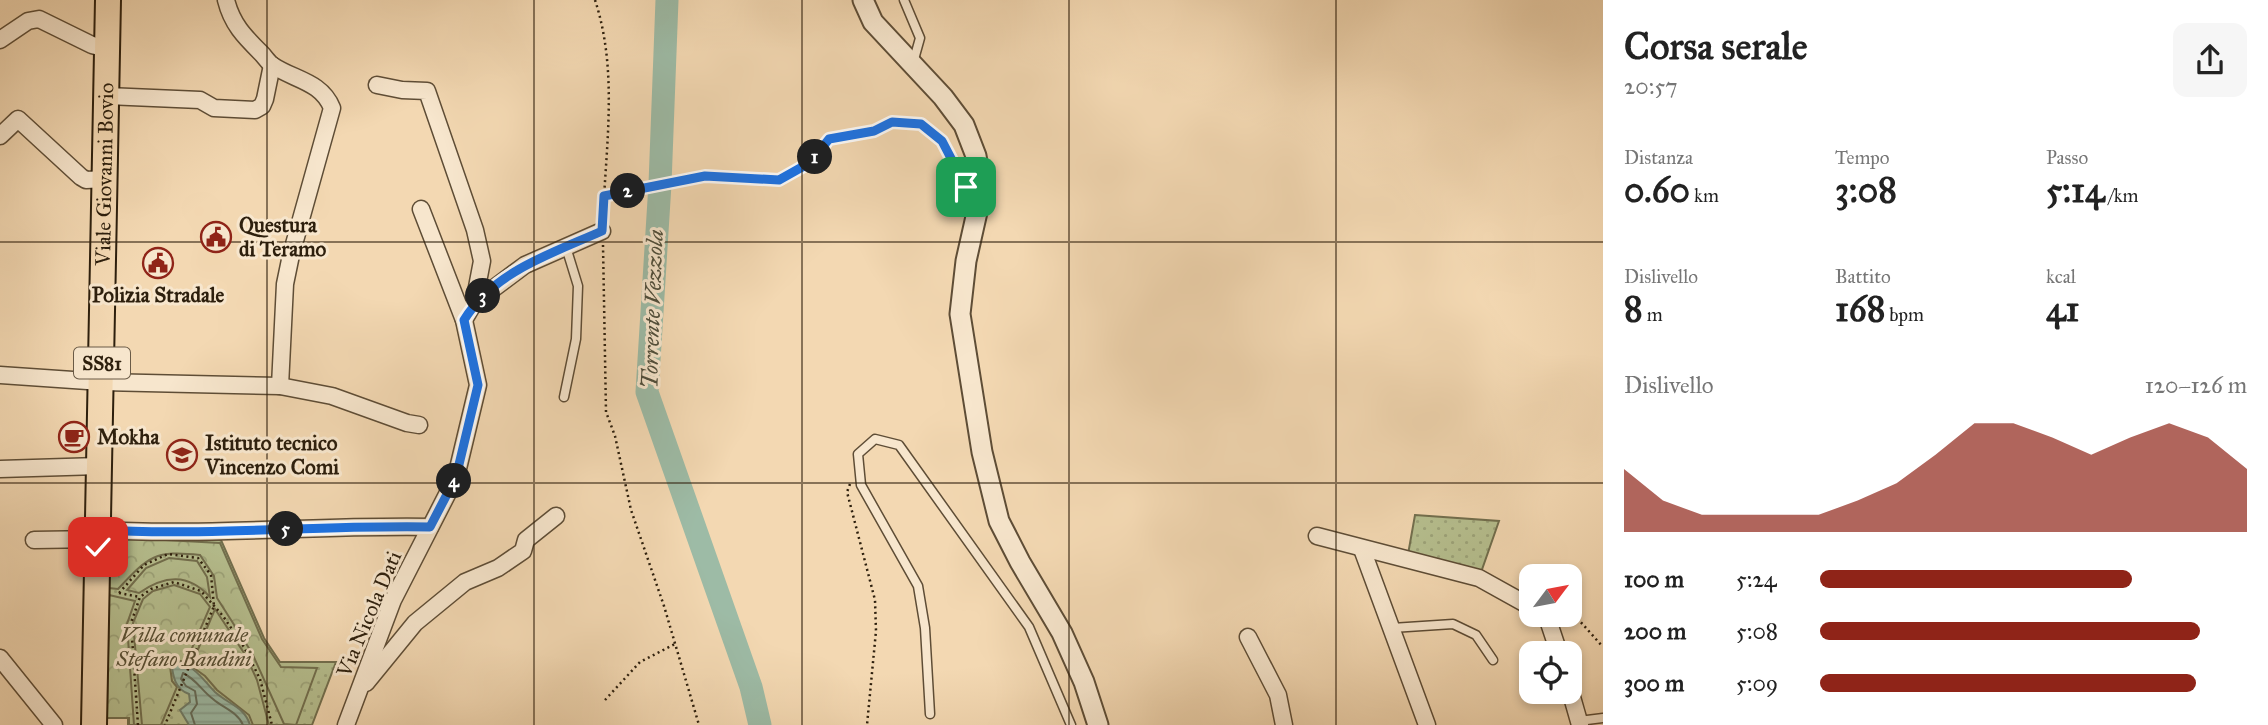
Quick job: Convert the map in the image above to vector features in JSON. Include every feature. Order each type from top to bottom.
[{"type":"main road","name":"Viale Giovanni Bovio","points":[[93,725],[108,592],[98,535],[108,0]]},
{"type":"street","points":[[226,0],[230,16],[244,37],[272,65],[310,83],[327,96],[332,108],[285,284],[280,386]]},
{"type":"street","points":[[863,0],[873,22],[943,97],[964,125],[976,156],[982,190],[966,261],[960,314],[982,452],[999,521],[1062,633],[1084,682],[1098,725]]},
{"type":"street","points":[[0,40],[28,21],[39,19],[92,45],[107,49]]},
{"type":"street","points":[[107,96],[200,100],[214,108],[255,110],[265,99],[272,65]]},
{"type":"street","points":[[377,85],[426,91],[475,230],[482,261],[474,303],[464,320]]},
{"type":"street","points":[[0,136],[18,119],[81,177],[86,180],[105,179]]},
{"type":"street","name":"Via Nicola Dati","points":[[346,725],[393,600],[456,477],[478,385],[464,320],[421,209]]},
{"type":"street","points":[[474,303],[525,265],[602,231]]},
{"type":"street","points":[[0,375],[102,382],[280,386],[332,396],[419,425]]},
{"type":"street","points":[[0,469],[99,466]]},
{"type":"street","points":[[358,693],[415,623],[465,582],[498,568],[523,551],[526,540],[556,516]]},
{"type":"street","points":[[34,540],[303,527],[430,527]]},
{"type":"street","points":[[1317,536],[1479,578],[1519,600]]},
{"type":"street","points":[[1362,549],[1427,725]]},
{"type":"street","points":[[1062,633],[1081,703],[1084,725]]},
{"type":"street","points":[[1248,637],[1278,695],[1284,725]]},
{"type":"street","points":[[0,658],[54,725]]},
{"type":"street","points":[[1574,704],[1580,723]]},
{"type":"lane","points":[[904,0],[920,38],[912,66]]},
{"type":"lane","points":[[564,397],[576,339],[578,286],[566,247]]},
{"type":"lane","points":[[930,714],[925,628],[918,586],[861,485],[858,454],[875,439],[898,445],[1028,627],[1071,725]]},
{"type":"lane","points":[[1392,628],[1453,624],[1476,635],[1493,660]]},
{"type":"lane","points":[[1580,723],[1603,718]]},
{"type":"path","points":[[595,0],[603,24],[609,67],[602,231],[606,412],[615,436],[631,510],[699,725]]},
{"type":"path","points":[[604,196],[705,176],[779,180],[811,162],[829,139],[874,131],[892,122],[921,124],[942,141],[966,187]]},
{"type":"path","points":[[858,454],[848,492],[875,600],[876,631],[867,725]]},
{"type":"path","points":[[108,592],[144,565],[169,555],[198,558],[211,575],[214,606],[165,725]]},
{"type":"path","points":[[138,725],[131,623],[140,597],[152,589],[174,582],[201,591],[244,648],[260,679],[272,725]]},
{"type":"path","points":[[108,592],[140,597]]},
{"type":"path","points":[[1582,623],[1603,647]]},
{"type":"path","points":[[605,700],[640,662],[675,644]]},
{"type":"green space","points":[[1415,515],[1499,521],[1479,578],[1407,560]]},
{"type":"green space","name":"Villa comunale Stefano Bandini","points":[[108,534],[221,540],[264,638],[280,662],[336,662],[312,725],[128,725],[128,718],[106,718]]},
{"type":"green space","points":[[110,537],[220,543],[262,639],[281,667],[317,668],[296,725],[284,724],[252,653],[217,598],[214,576],[200,555],[162,555],[146,562],[118,589],[109,588]]},
{"type":"green space","points":[[169,558],[197,561],[207,577],[210,597],[193,584],[176,579],[158,583],[139,593],[127,590],[146,568]]},
{"type":"green space","points":[[174,585],[200,594],[210,607],[186,662],[169,659],[172,681],[177,687],[161,725],[142,725],[133,623],[143,599],[153,591]]},
{"type":"green space","points":[[109,595],[135,601],[127,624],[134,725],[129,725],[129,718],[107,718]]},
{"type":"green space","points":[[215,609],[246,656],[257,680],[269,725],[253,725],[249,715],[191,666]]},
{"type":"water","points":[[171,661],[187,665],[195,671],[215,692],[240,710],[250,725],[189,725],[180,710],[190,702],[189,694],[177,685]]},
{"type":"waterway","name":"Torrente Vezzola","points":[[667,0],[660,184],[647,392],[751,687],[760,725]]},
{"type":"place","name":"Questura di Teramo","points":[[216,237]]},
{"type":"place","name":"Polizia Stradale","points":[[158,263]]},
{"type":"place","name":"Mokha","points":[[74,437]]},
{"type":"place","name":"Istituto tecnico Vincenzo Comi","points":[[182,455]]},
{"type":"route","points":[[98,547],[98,530],[226,532],[303,527],[430,527],[456,477],[478,385],[464,320],[474,303],[525,265],[602,231],[604,196],[705,176],[779,180],[811,162],[829,139],[874,131],[892,122],[921,124],[942,141],[966,187]]}]
